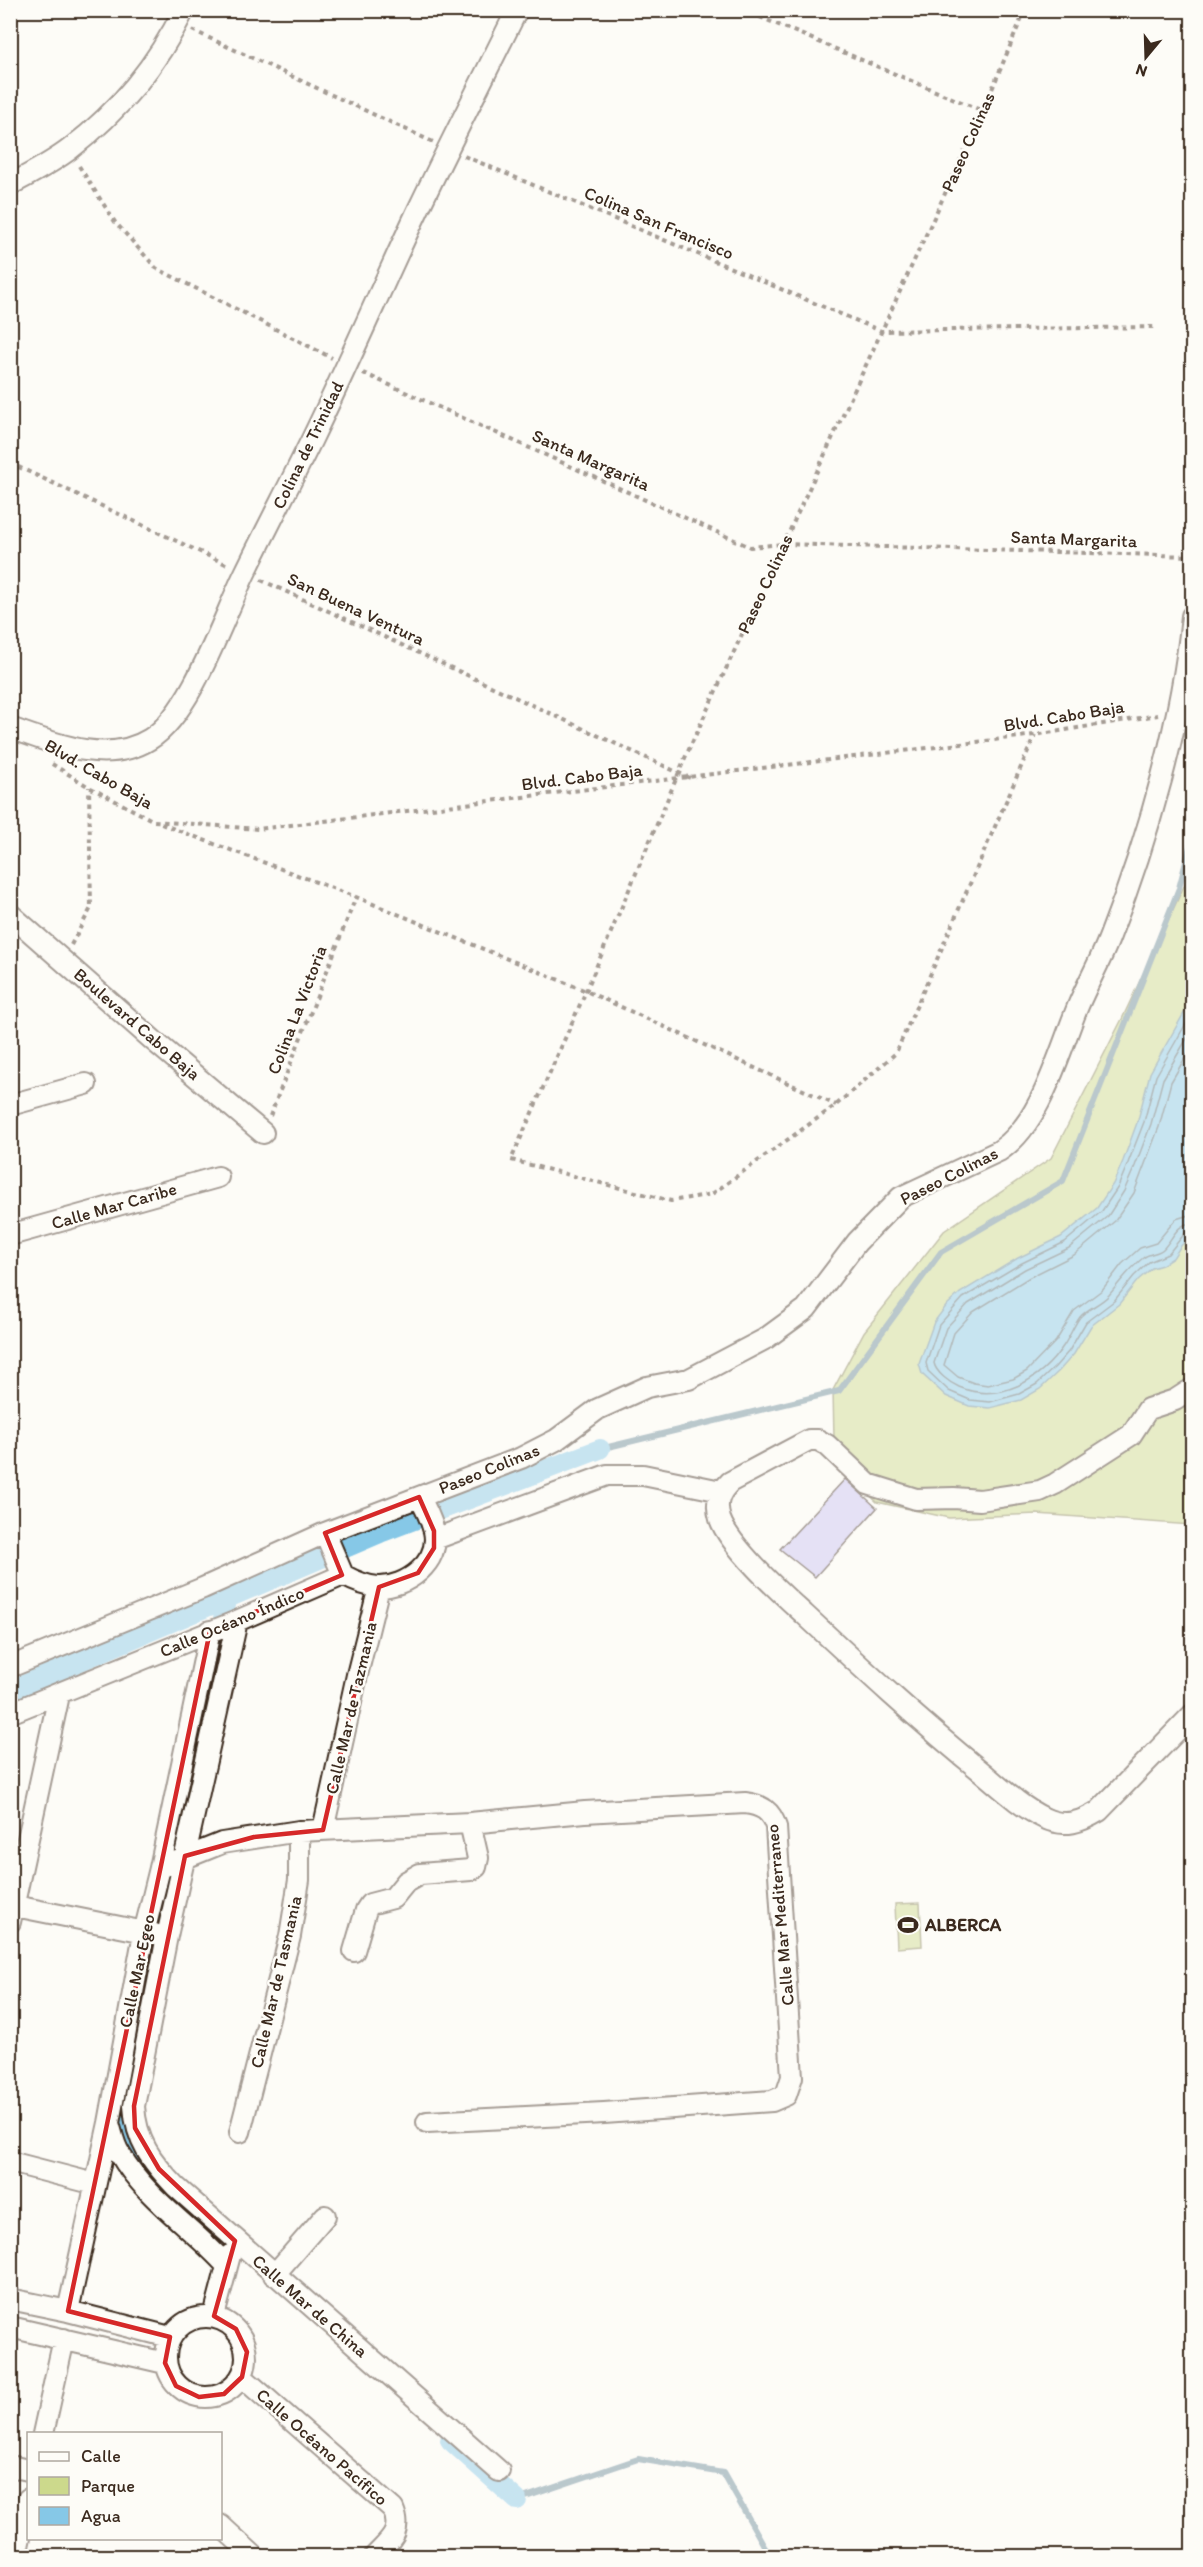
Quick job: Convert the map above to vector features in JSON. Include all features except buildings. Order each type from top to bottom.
[{"type":"street","name":"Colina de Trinidad","points":[[10,728],[62,745],[96,752],[121,750],[150,739],[167,727],[184,705],[245,573],[347,365],[447,149],[517,10]]},
{"type":"street","points":[[10,186],[69,150],[116,109],[144,75],[181,17]]},
{"type":"street","name":"Paseo Colinas","points":[[422,1501],[521,1458],[556,1440],[598,1409],[647,1387],[688,1379],[765,1339],[806,1309],[857,1242],[901,1197],[999,1151],[1013,1142],[1026,1127],[1046,1086],[1078,1005],[1109,938],[1145,832],[1177,712],[1188,657],[1192,616]]},
{"type":"street","name":"Boulevard Cabo Baja","points":[[10,914],[263,1133]]},
{"type":"street","points":[[10,1105],[86,1083]]},
{"type":"street","name":"Calle Mar Caribe","points":[[10,1235],[218,1177]]},
{"type":"street","points":[[1192,1389],[1175,1400],[1148,1409],[1131,1435],[1062,1480],[1040,1491],[980,1500],[916,1499],[868,1484],[827,1444],[818,1440],[809,1440],[730,1482],[721,1491],[717,1510],[729,1535],[768,1580],[944,1741],[1010,1795],[1044,1818],[1071,1824],[1100,1811],[1192,1715]]},
{"type":"street","points":[[433,1532],[607,1475],[643,1475],[721,1491]]},
{"type":"street","points":[[334,1555],[356,1582],[379,1587],[391,1586],[418,1573],[431,1555],[433,1532],[422,1501]]},
{"type":"street","name":"Calle Océano Índico","points":[[10,1713],[236,1622],[334,1555],[422,1501]]},
{"type":"street","name":"Calle Océano Índico","points":[[10,1667],[203,1588],[334,1555]]},
{"type":"street","name":"Calle Mar de Tazmania","points":[[323,1830],[379,1587]]},
{"type":"street","name":"Calle Mar Egeo","points":[[135,2128],[134,2106],[166,1935],[236,1622]]},
{"type":"street","name":"Calle Mar Egeo","points":[[68,2311],[109,2123],[145,1933],[211,1631]]},
{"type":"street","points":[[59,1695],[12,1911],[166,1935]]},
{"type":"street","name":"Calle Mar Mediterraneo","points":[[161,1868],[185,1856],[222,1843],[299,1831],[470,1823],[585,1812],[745,1803],[759,1806],[770,1813],[776,1827],[792,2077],[786,2095],[772,2101],[604,2114],[427,2122]]},
{"type":"street","points":[[354,1951],[366,1910],[370,1904],[393,1898],[406,1882],[420,1874],[471,1870],[476,1867],[478,1857],[470,1823]]},
{"type":"street","name":"Calle Mar de Tasmania","points":[[240,2132],[290,1936],[299,1880],[299,1831]]},
{"type":"street","name":"Calle Mar de China","points":[[109,2123],[118,2152],[143,2187],[200,2238],[227,2266]]},
{"type":"street","name":"Calle Mar de China","points":[[135,2128],[159,2169],[235,2242],[499,2470]]},
{"type":"street","points":[[10,2162],[95,2184]]},
{"type":"street","points":[[274,2275],[325,2216]]},
{"type":"street","points":[[214,2316],[235,2242]]},
{"type":"street","points":[[10,2299],[170,2337]]},
{"type":"street","points":[[214,2316],[236,2329],[247,2352],[242,2378],[224,2394],[198,2397],[176,2386],[165,2363],[170,2337],[188,2319],[214,2316]]},
{"type":"street","points":[[10,2327],[165,2363]]},
{"type":"street","points":[[43,2432],[64,2339]]},
{"type":"street","name":"Calle Océano Pacífico","points":[[242,2378],[393,2509],[398,2520],[393,2537],[375,2556]]},
{"type":"street","points":[[10,2466],[27,2470]]},
{"type":"street","points":[[16,2556],[27,2504]]},
{"type":"street","points":[[222,2527],[254,2556]]},
{"type":"path","points":[[743,10],[983,111]]},
{"type":"path","name":"Paseo Colinas","points":[[836,1105],[712,1194],[671,1201],[511,1160],[586,991],[675,780],[983,111],[1025,10]]},
{"type":"path","name":"Colina San Francisco","points":[[181,17],[447,149],[881,331],[1156,327]]},
{"type":"path","name":"Santa Margarita","points":[[69,150],[116,222],[156,268],[347,365],[750,546],[783,544],[1192,556]]},
{"type":"path","name":"San Buena Ventura","points":[[10,463],[692,778]]},
{"type":"path","name":"Blvd. Cabo Baja","points":[[50,762],[89,787],[154,822],[258,829],[1035,735],[1177,712]]},
{"type":"path","points":[[154,822],[356,897],[586,991],[836,1105],[896,1053],[1035,735]]},
{"type":"path","points":[[63,959],[92,908],[89,787]]},
{"type":"path","name":"Colina La Victoria","points":[[263,1133],[356,897]]},
{"type":"highlighted area","points":[[419,1497],[434,1531],[434,1548],[418,1573],[379,1587],[323,1830],[254,1837],[185,1856],[134,2106],[135,2128],[159,2169],[235,2241],[214,2316],[236,2329],[247,2352],[242,2377],[224,2394],[199,2397],[176,2386],[165,2363],[170,2337],[68,2311],[210,1631],[342,1575],[325,1533]]},
{"type":"green space","points":[[1192,869],[1192,1525],[1037,1514],[949,1518],[877,1502],[840,1467],[834,1439],[833,1390],[864,1332],[944,1231],[1051,1158],[1122,1019]]},
{"type":"green space","name":"ALBERCA","points":[[920,1903],[922,1946],[897,1948],[895,1904]]},
{"type":"water","points":[[1192,999],[1192,1234],[1173,1258],[1152,1268],[1138,1280],[1119,1304],[1091,1326],[1074,1354],[1040,1389],[1021,1400],[990,1408],[969,1406],[946,1396],[922,1374],[919,1364],[934,1322],[960,1293],[1018,1258],[1061,1237],[1097,1208],[1113,1184],[1123,1161],[1138,1120],[1150,1073]]},
{"type":"waterway","points":[[600,1449],[839,1391],[941,1252],[1063,1181],[1179,888],[1192,839]]},
{"type":"waterway","points":[[10,1691],[380,1533],[600,1449]]},
{"type":"waterway","points":[[172,1869],[227,1599]]},
{"type":"waterway","points":[[130,2078],[123,2110],[129,2137],[151,2173],[180,2202]]},
{"type":"waterway","points":[[450,2440],[517,2500]]},
{"type":"waterway","points":[[517,2500],[638,2459],[723,2473],[770,2556]]},
{"type":"place","name":"ALBERCA","points":[[908,1925]]}]
